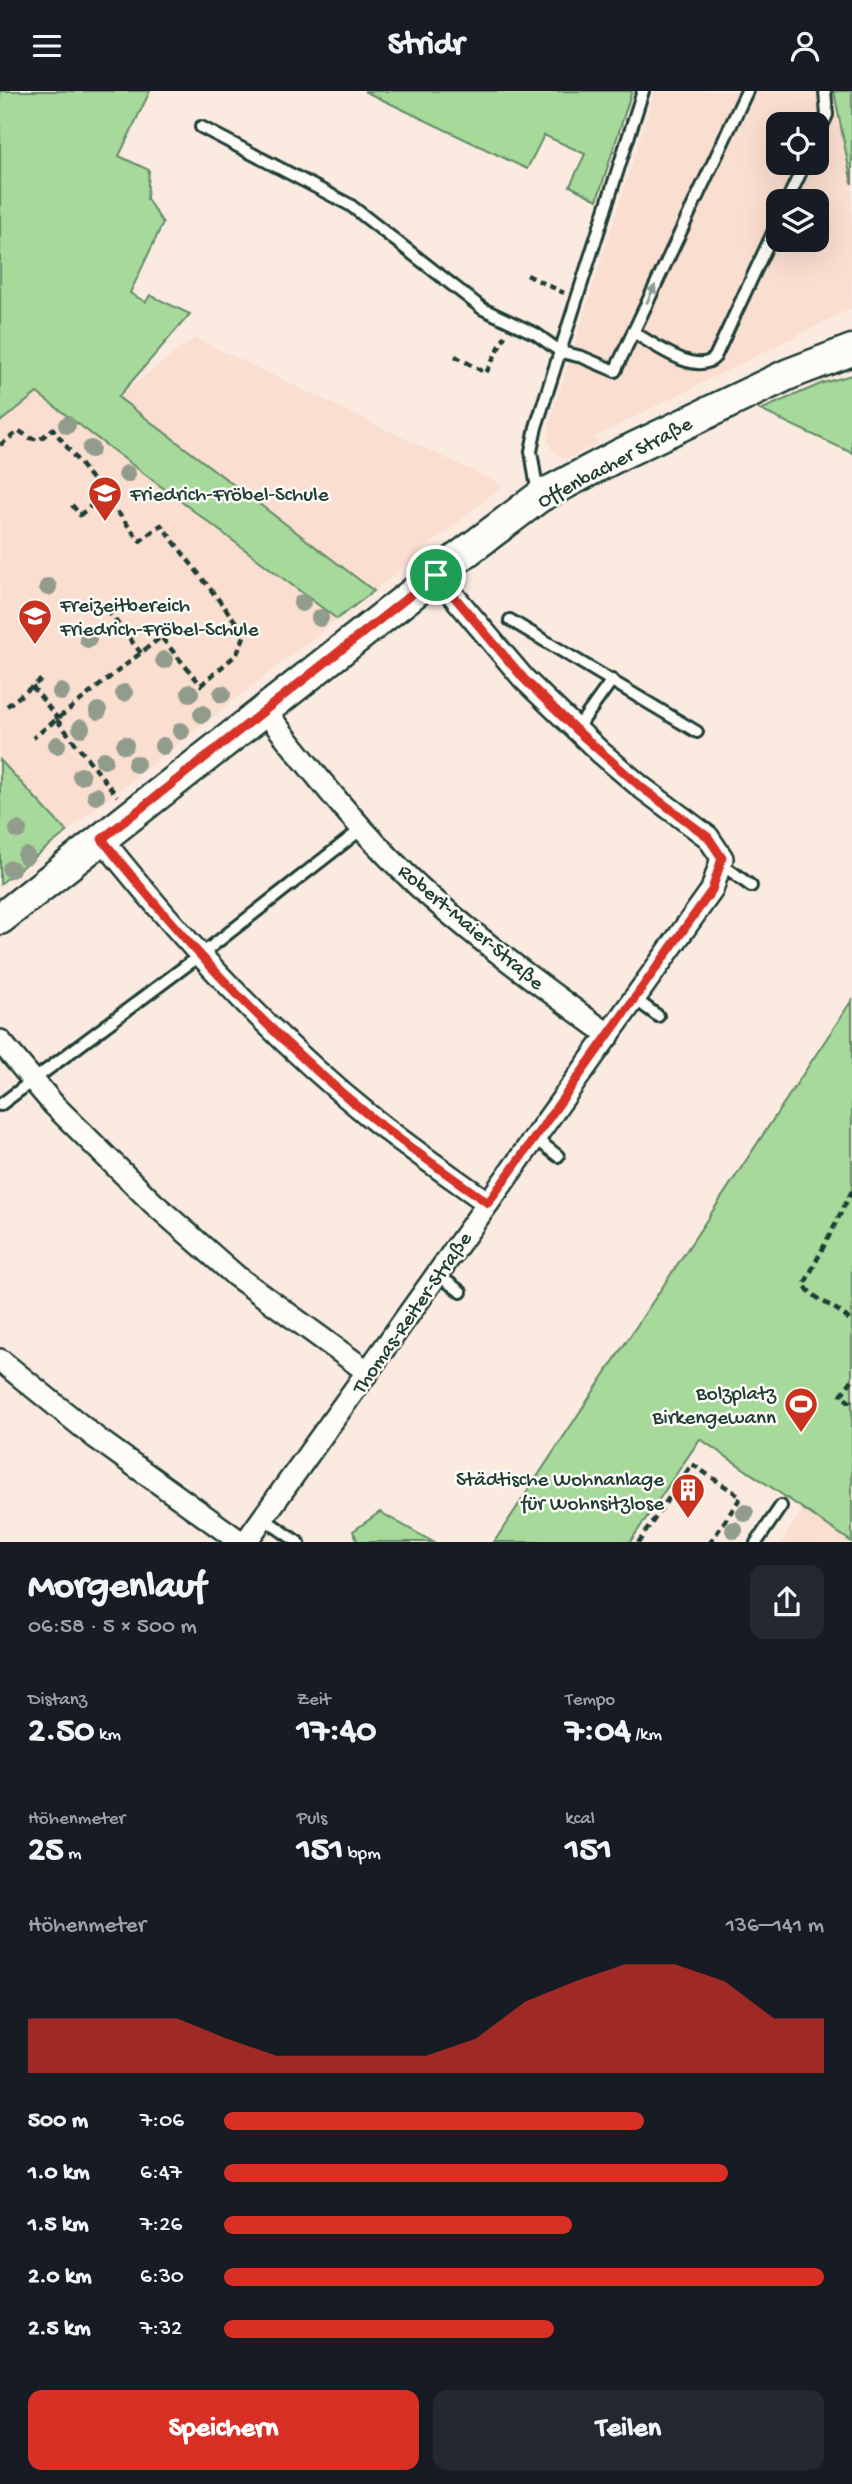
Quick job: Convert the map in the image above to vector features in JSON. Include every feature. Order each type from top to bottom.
[{"type":"street","name":"Offenbacher Straße","points":[[0,919],[539,497],[768,383],[822,359],[852,350]]},
{"type":"street","points":[[436,575],[524,679],[576,730],[641,787],[708,837],[722,858],[720,863]]},
{"type":"street","name":"Robert-Maier-Straße","points":[[265,711],[339,802],[426,894],[511,963],[609,1035]]},
{"type":"street","points":[[102,839],[199,956],[270,1029],[372,1118],[488,1203]]},
{"type":"street","name":"Thomas-Reiter-Straße","points":[[0,1360],[95,1437],[244,1542],[712,890],[720,863]]},
{"type":"street","points":[[0,1041],[103,1156],[184,1231],[236,1276],[368,1372]]},
{"type":"lane","points":[[539,497],[531,451],[536,427],[643,91]]},
{"type":"lane","points":[[201,127],[351,205],[484,309],[536,334],[561,352],[615,371],[747,91]]},
{"type":"lane","points":[[825,91],[827,112]]},
{"type":"lane","points":[[633,332],[690,362],[704,365],[711,362],[766,248]]},
{"type":"lane","points":[[510,620],[696,732]]},
{"type":"lane","points":[[576,730],[611,680]]},
{"type":"lane","points":[[0,1105],[199,956],[363,828]]},
{"type":"lane","points":[[720,863],[751,887]]},
{"type":"lane","points":[[635,999],[658,1016]]},
{"type":"lane","points":[[535,1138],[558,1156]]},
{"type":"lane","points":[[437,1274],[461,1292]]},
{"type":"lane","points":[[756,1542],[781,1506]]},
{"type":"lane","points":[[263,1518],[299,1542]]},
{"type":"path","points":[[527,275],[577,300]]},
{"type":"path","points":[[455,356],[486,373],[512,323]]},
{"type":"path","points":[[0,445],[19,431],[30,438],[39,439],[53,429],[140,541],[161,525],[245,634],[237,654],[201,685],[161,637],[33,738]]},
{"type":"path","points":[[72,505],[80,515],[104,495]]},
{"type":"path","points":[[107,611],[141,653]]},
{"type":"path","points":[[7,706],[43,679]]},
{"type":"path","points":[[32,686],[118,797]]},
{"type":"path","points":[[851,1193],[804,1285],[812,1296],[845,1314],[852,1324]]},
{"type":"path","points":[[852,1380],[841,1395],[852,1404]]},
{"type":"path","points":[[638,1542],[692,1464],[741,1497],[710,1542]]},
{"type":"shaded area","points":[[655,91],[834,91],[852,184],[852,308],[594,437],[597,444],[566,459],[552,450],[548,441],[551,418]]},
{"type":"shaded area","points":[[195,338],[503,485],[374,591],[118,396]]},
{"type":"shaded area","name":"Friedrich-Fröbel-Schule","points":[[37,393],[337,619],[0,884],[0,422]]},
{"type":"shaded area","points":[[803,1509],[852,1542],[782,1542]]},
{"type":"green space","points":[[0,91],[150,91],[119,156],[149,170],[147,199],[163,223],[130,293],[146,302],[150,295],[190,314],[118,397],[374,591],[337,619],[37,393],[0,422]]},
{"type":"green space","points":[[364,91],[632,91],[597,200],[570,186],[585,154],[544,135],[527,169]]},
{"type":"green space","points":[[834,91],[852,91],[852,184]]},
{"type":"green space","points":[[852,375],[852,453],[760,410],[823,383]]},
{"type":"green space","points":[[0,760],[67,832],[0,884]]},
{"type":"green space","points":[[852,1000],[852,1542],[700,1439],[630,1542],[494,1542]]},
{"type":"green space","points":[[380,1512],[433,1542],[358,1542],[353,1531]]},
{"type":"place","name":"Friedrich-Fröbel-Schule","points":[[105,523]]},
{"type":"place","name":"Freizeitbereich Friedrich-Fröbel-Schule","points":[[35,646]]},
{"type":"place","name":"Bolzplatz Birkengewann","points":[[801,1434]]},
{"type":"place","name":"Städtische Wohnanlage für Wohnsitzlose","points":[[688,1520]]},
{"type":"route","points":[[436,575],[524,679],[600,752],[641,787],[708,837],[722,858],[712,890],[488,1203],[372,1118],[270,1029],[194,951],[102,839],[436,575]]}]
